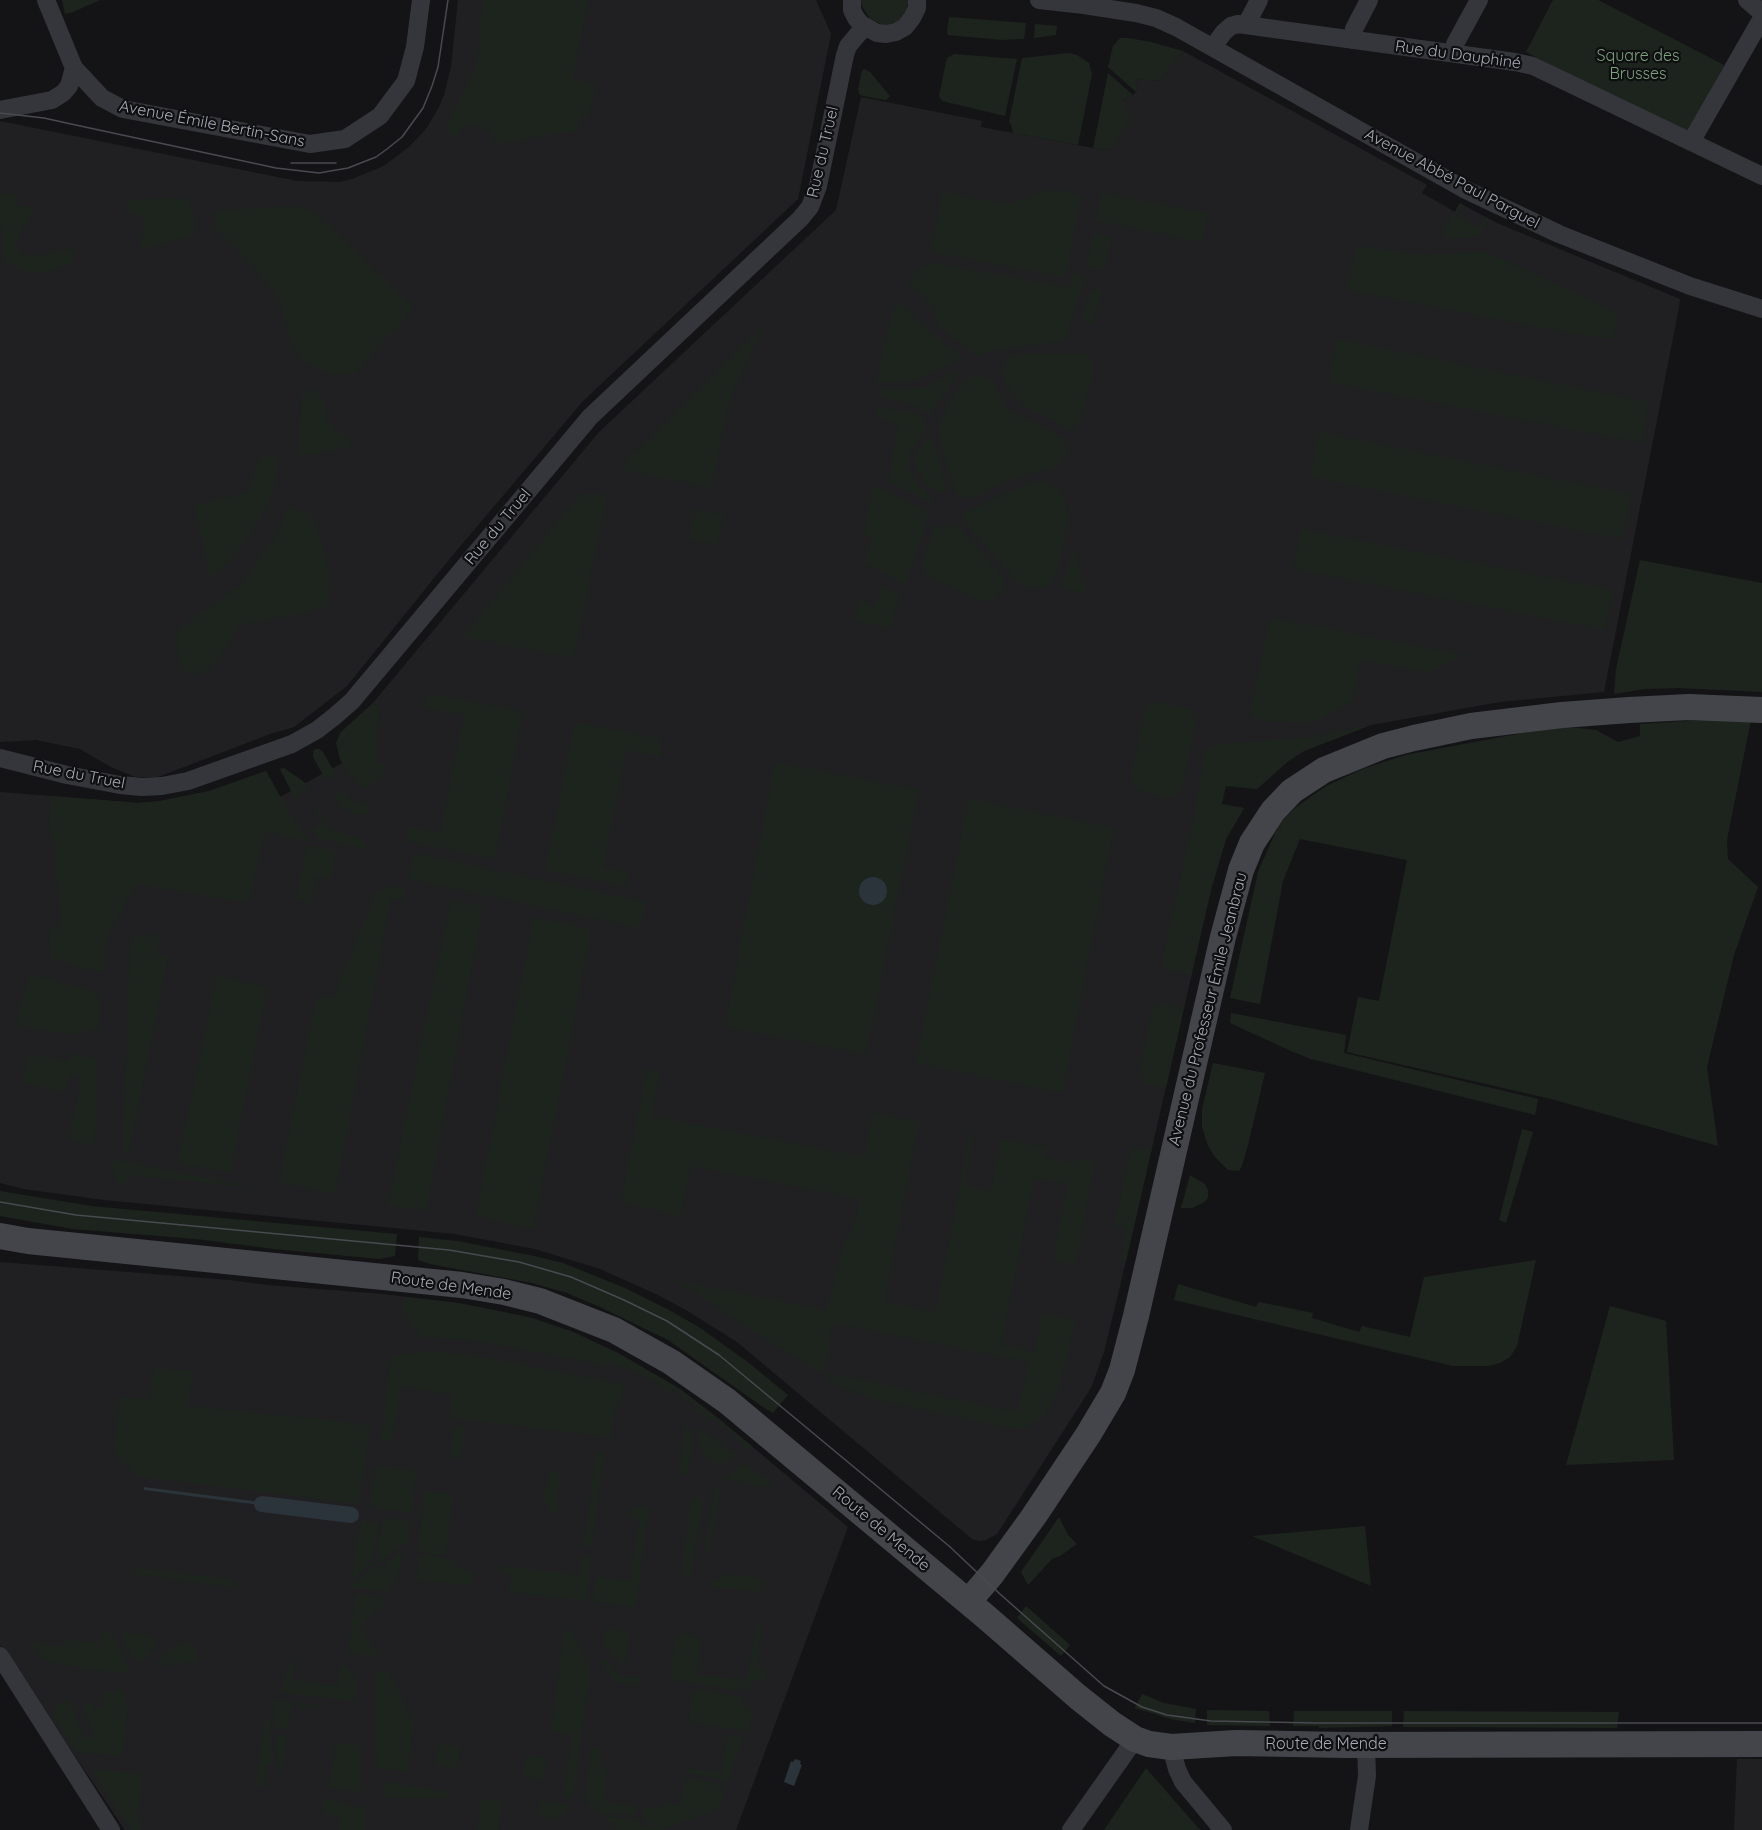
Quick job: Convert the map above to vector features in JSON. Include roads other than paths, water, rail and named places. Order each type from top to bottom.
[{"type":"main road","name":"Avenue du Professeur Émile Jeanbrau","points":[[968,1602],[1034,1516],[1088,1435],[1113,1393],[1122,1370],[1223,937],[1241,870],[1252,843],[1274,811],[1293,791],[1342,761],[1383,746],[1471,726],[1629,710],[1699,707],[1762,710]]},
{"type":"main road","name":"Route de Mende","points":[[0,1236],[28,1241],[462,1285],[540,1301],[614,1330],[644,1345],[727,1401],[1078,1697],[1112,1724],[1135,1739],[1149,1744],[1171,1747],[1236,1743],[1762,1744]]},
{"type":"street","points":[[0,110],[52,100],[69,86],[74,69],[46,0]]},
{"type":"street","name":"Avenue Émile Bertin-Sans","points":[[74,69],[102,98],[123,109],[310,144],[345,139],[380,116],[406,81],[415,47],[421,0]]},
{"type":"street","name":"Avenue Abbé Paul Parguel","points":[[1039,0],[1101,3],[1156,18],[1213,47],[1474,194],[1559,234],[1690,286],[1762,309]]},
{"type":"street","points":[[1213,47],[1231,26],[1246,25],[1259,0]]},
{"type":"street","points":[[1352,40],[1354,29],[1369,0]]},
{"type":"street","points":[[1455,53],[1455,44],[1479,0]]},
{"type":"street","points":[[1747,0],[1762,13]]},
{"type":"street","points":[[852,5],[856,18],[866,28],[886,34],[904,27],[920,3]]},
{"type":"street","name":"Rue du Truel","points":[[845,55],[844,46],[852,5]]},
{"type":"street","points":[[1691,142],[1762,18]]},
{"type":"street","name":"Rue du Dauphiné","points":[[1246,25],[1455,53],[1533,66],[1762,176]]},
{"type":"street","name":"Rue du Truel","points":[[0,758],[67,775],[120,785],[162,786],[188,781],[292,744],[317,730],[335,716],[372,678],[590,417],[810,207],[818,186],[845,55],[848,46],[866,28]]},
{"type":"street","points":[[0,1656],[111,1830]]},
{"type":"street","points":[[1071,1830],[1135,1739]]},
{"type":"street","points":[[1359,1830],[1367,1776],[1366,1744]]},
{"type":"street","points":[[1171,1747],[1183,1782],[1223,1830]]},
{"type":"waterway","points":[[262,1504],[351,1515]]},
{"type":"tram line","points":[[0,113],[44,118],[276,168],[319,173],[348,168],[376,157],[402,137],[423,108],[438,67],[448,0]]},
{"type":"tram line","points":[[291,163],[336,163]]},
{"type":"tram line","points":[[0,1202],[76,1215],[449,1250],[519,1262],[571,1277],[624,1300],[667,1321],[719,1355],[949,1546],[1104,1686],[1142,1707],[1167,1715],[1211,1721],[1317,1723],[1762,1723]]},
{"type":"park label","name":"Square des Brusses","points":[[1638,65]]}]
